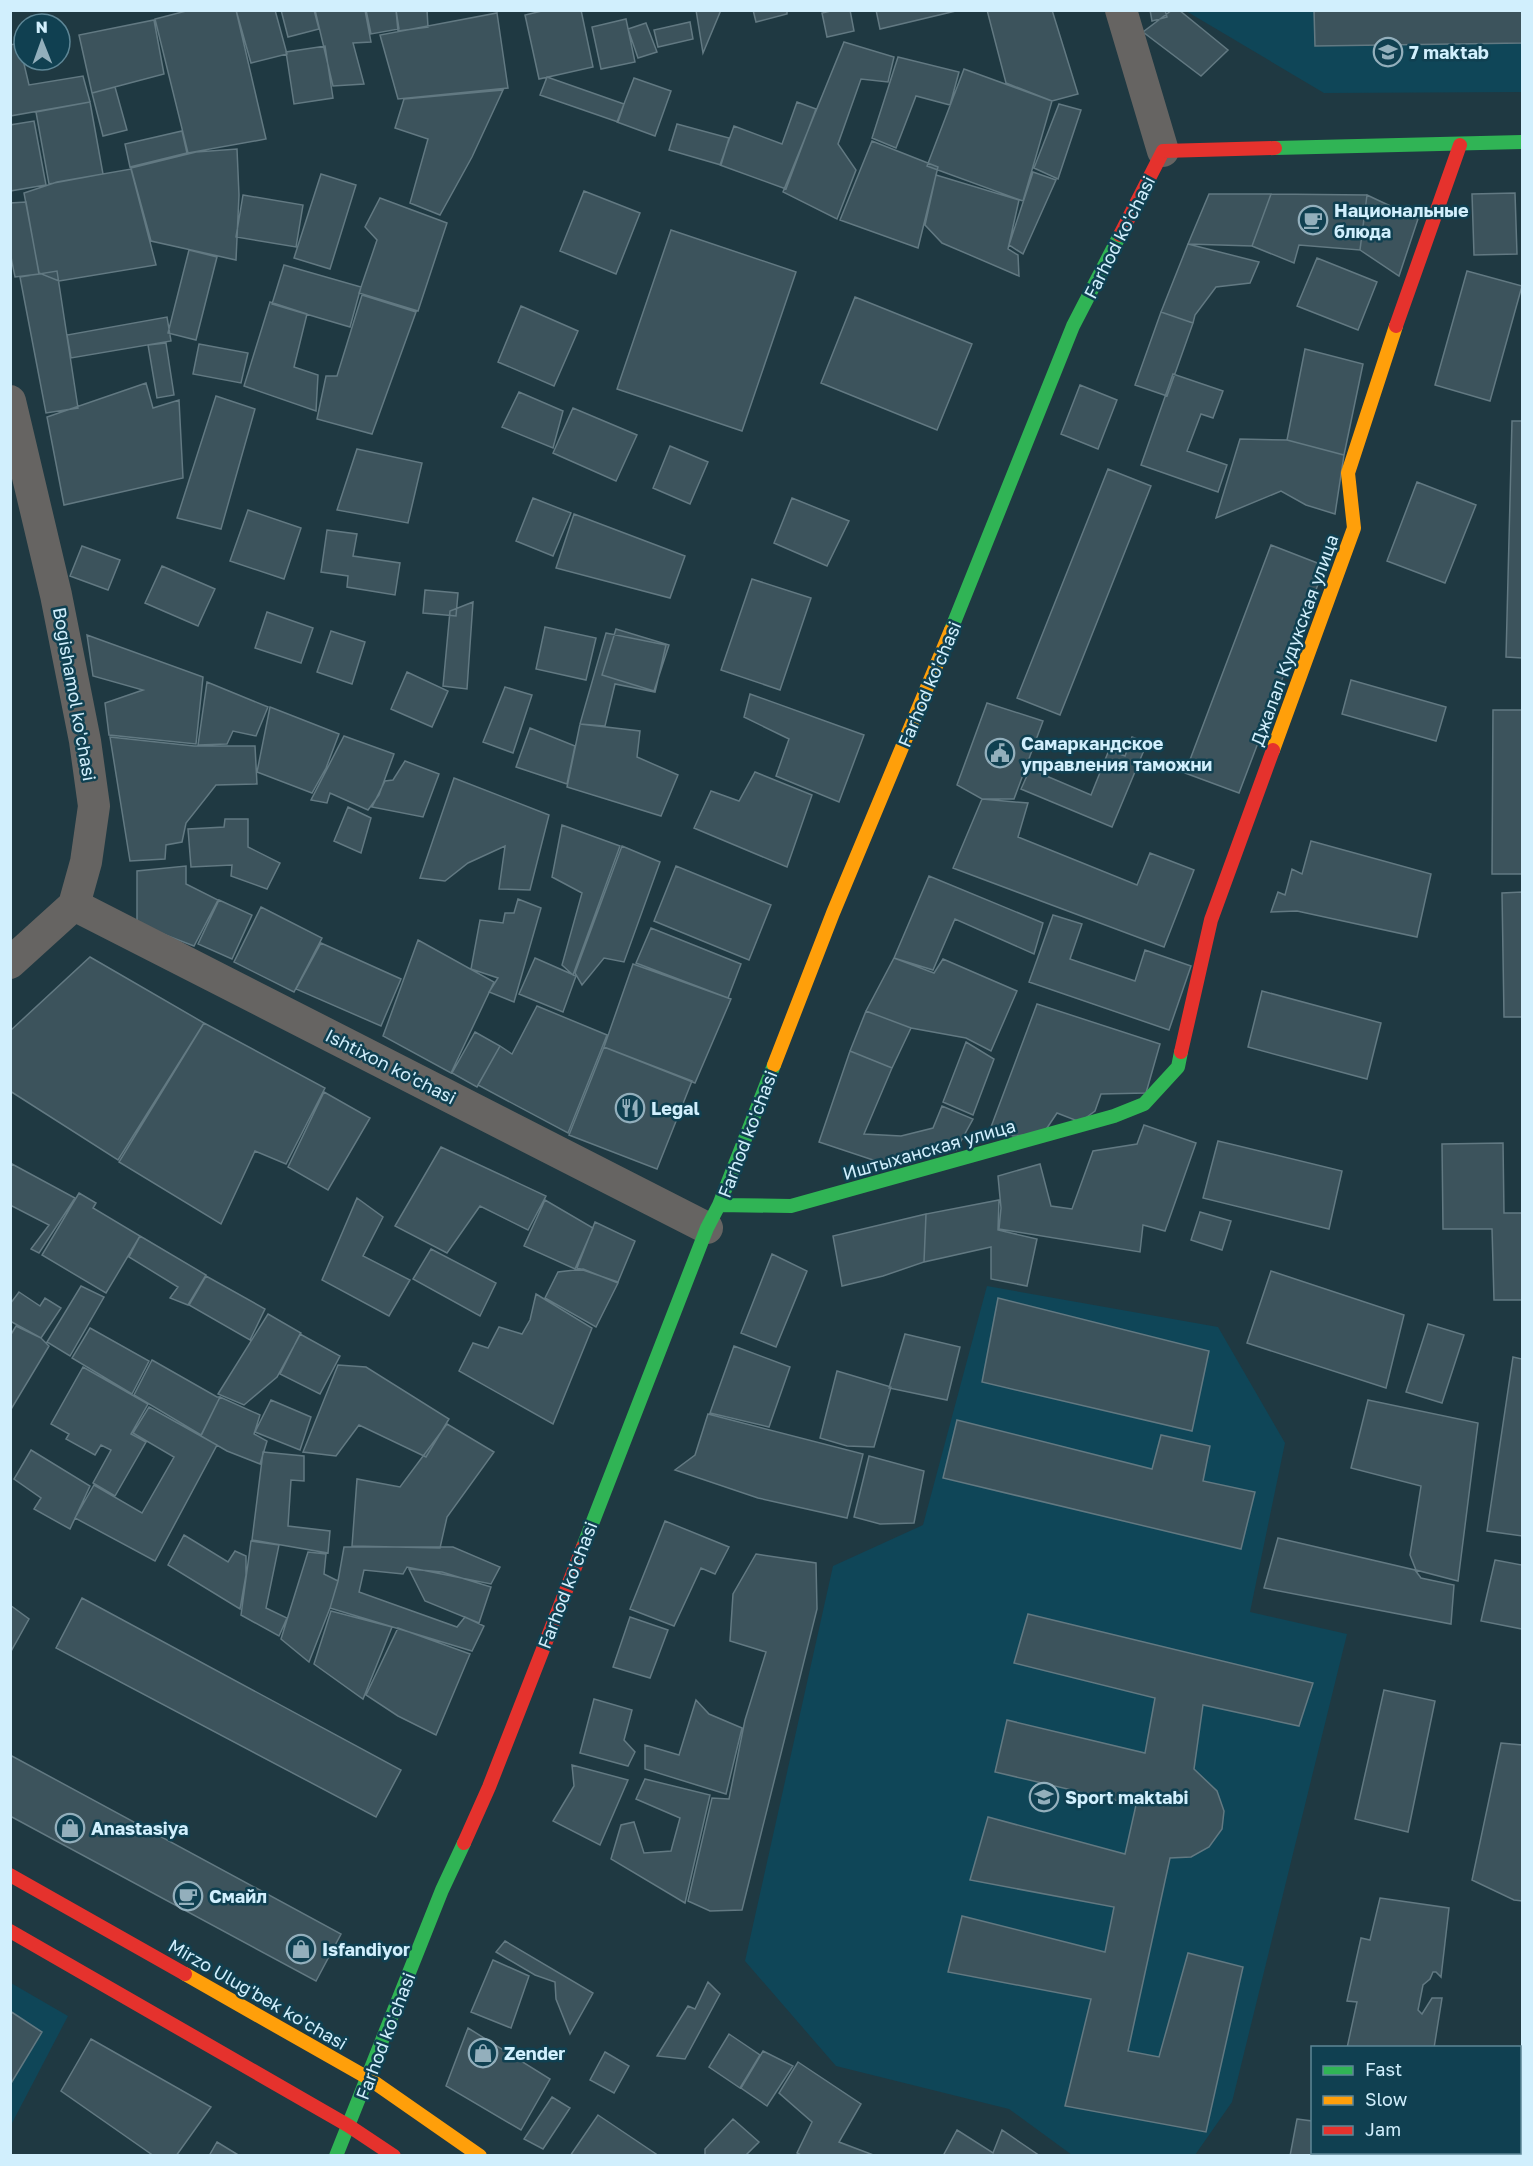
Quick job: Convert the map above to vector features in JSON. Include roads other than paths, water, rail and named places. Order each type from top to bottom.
[{"type":"street","points":[[1121,10],[1163,150],[1522,142]]},
{"type":"street","name":"Джалал Кудукская улица","points":[[1144,1104],[1178,1067],[1211,921],[1354,528],[1348,473],[1395,329],[1460,145]]},
{"type":"street","name":"Farhod ko'chasi","points":[[336,2156],[442,1890],[489,1787],[833,913],[951,630],[1073,326],[1163,150]]},
{"type":"street","name":"Bogishamol ko'chasi","points":[[10,401],[56,595],[85,741],[94,806],[86,862],[74,905]]},
{"type":"street","points":[[10,963],[74,905]]},
{"type":"street","name":"Ishtixon ko'chasi","points":[[74,905],[713,1216]]},
{"type":"street","name":"Иштыханская улица","points":[[713,1216],[790,1206],[1114,1116],[1144,1104]]},
{"type":"street","name":"Mirzo Ulug'bek ko'chasi","points":[[10,1875],[368,2078],[480,2156]]},
{"type":"street","points":[[10,1931],[349,2126],[394,2156]]},
{"type":"place","name":"7 maktab","points":[[1388,52]]},
{"type":"place","name":"Национальные блюда","points":[[1313,220]]},
{"type":"place","name":"Самаркандское управления таможни","points":[[1000,753]]},
{"type":"place","name":"Legal","points":[[630,1108]]},
{"type":"place","name":"Sport maktabi","points":[[1044,1797]]},
{"type":"place","name":"Anastasiya","points":[[70,1828]]},
{"type":"place","name":"Смайл","points":[[188,1896]]},
{"type":"place","name":"Isfandiyor","points":[[301,1949]]},
{"type":"place","name":"Zender","points":[[483,2053]]}]
